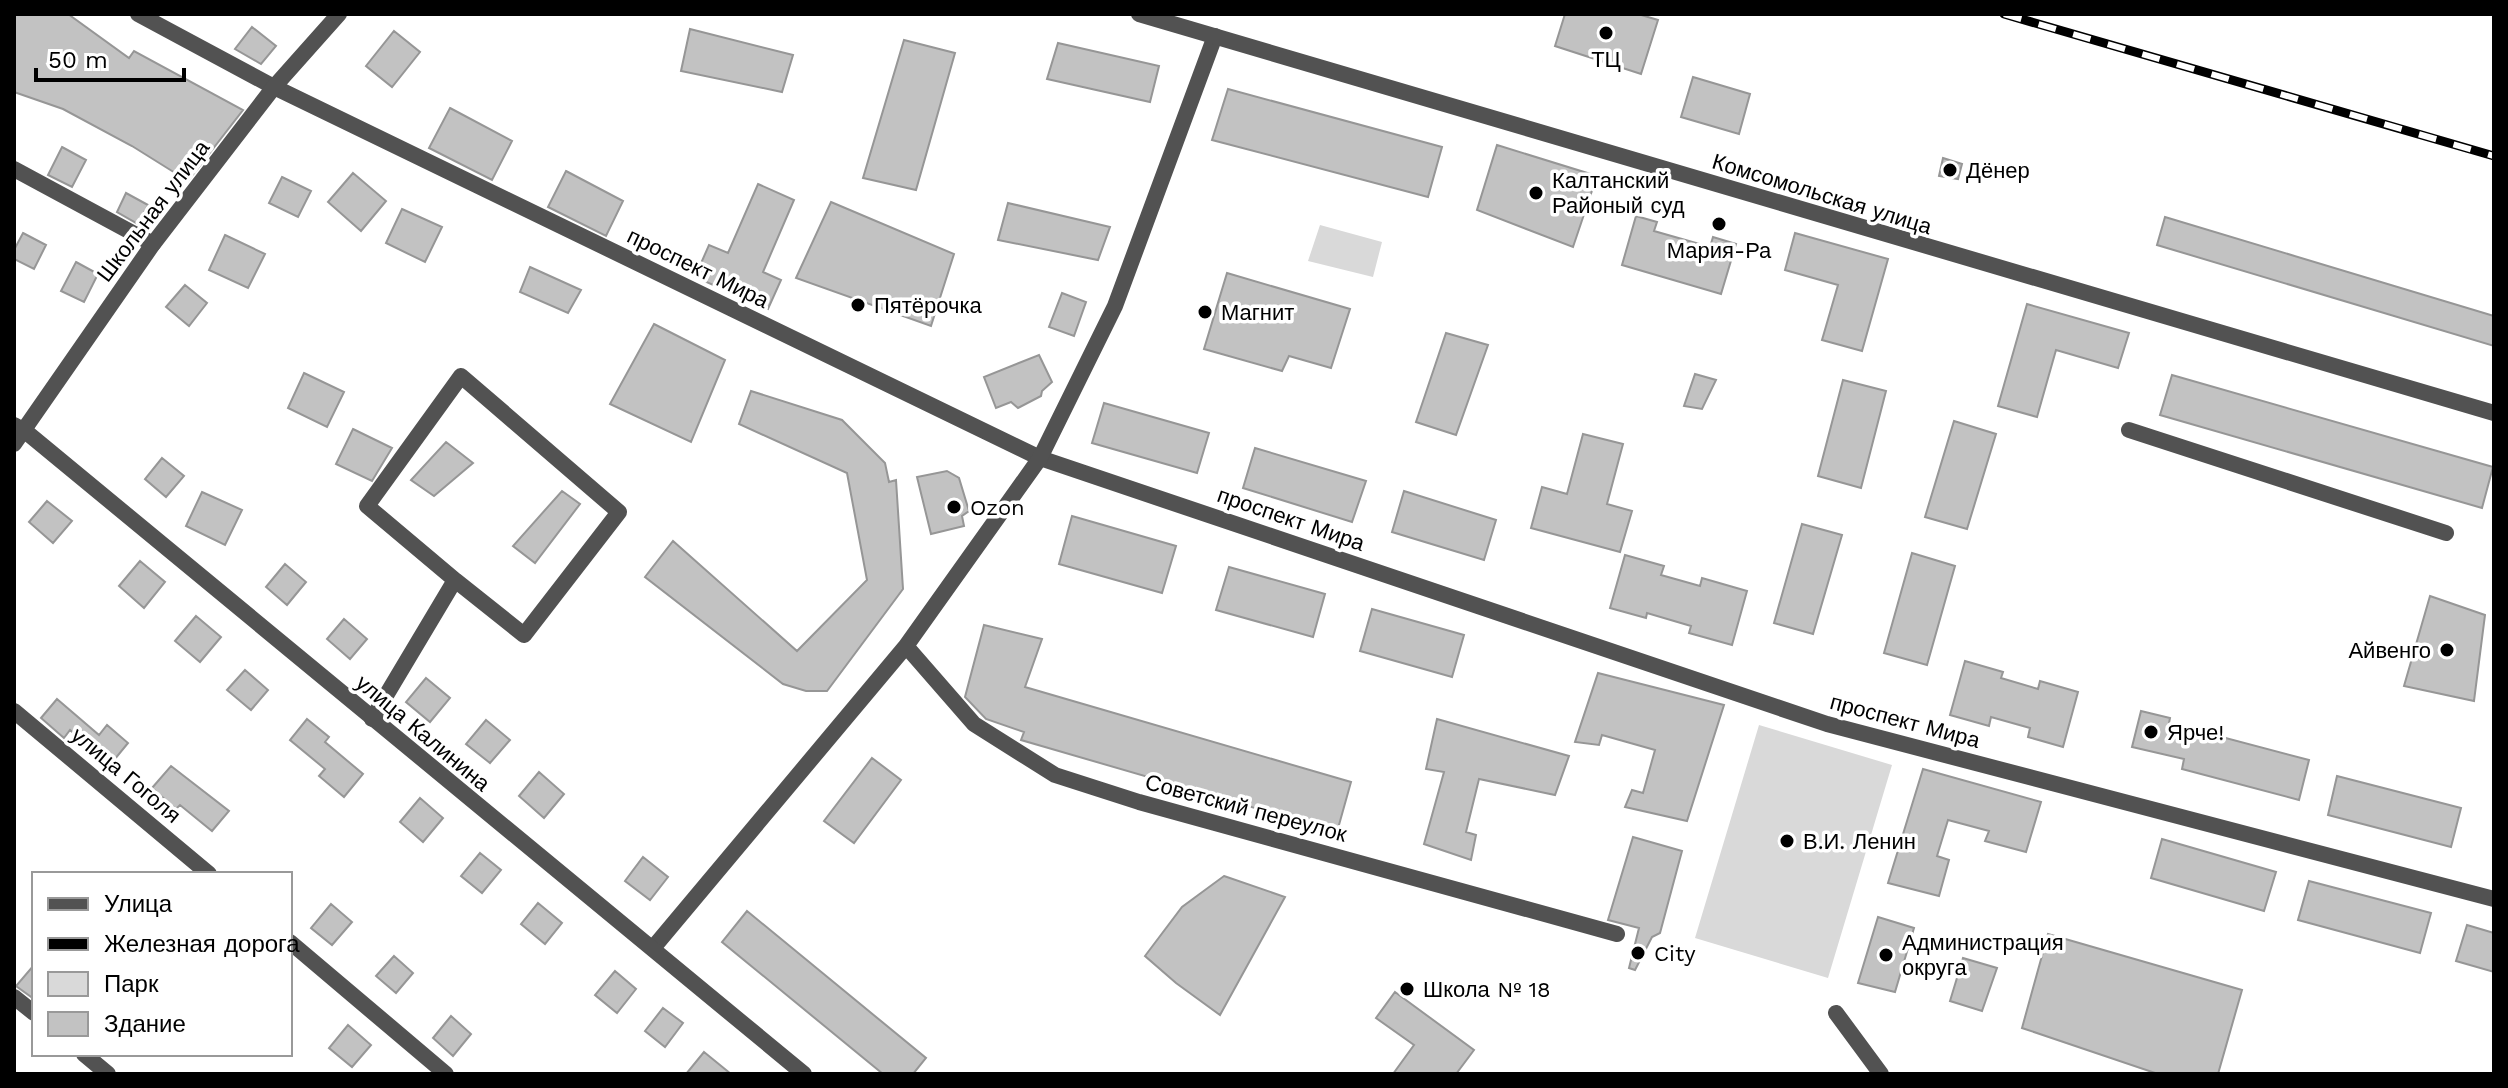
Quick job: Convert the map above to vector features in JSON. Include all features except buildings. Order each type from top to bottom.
[{"type":"street","name":"проспект Мира","points":[[138,14],[274,87],[1040,458],[1827,724],[2494,899]]},
{"type":"street","name":"Школьная улица","points":[[18,433],[153,244],[274,87],[339,14]]},
{"type":"street","name":"Комсомольская улица","points":[[1139,14],[2494,413]]},
{"type":"street","points":[[653,948],[906,646],[1040,458],[1115,306],[1215,36]]},
{"type":"street","points":[[14,169],[153,244]]},
{"type":"street","points":[[461,376],[619,512],[524,635],[455,580],[367,506],[461,376]]},
{"type":"street","points":[[2129,430],[2446,533]]},
{"type":"street","name":"улица Калинина","points":[[18,433],[804,1074]]},
{"type":"street","points":[[372,719],[455,580]]},
{"type":"street","name":"Советский переулок","points":[[906,646],[974,724],[1055,775],[1139,802],[1617,934]]},
{"type":"street","name":"улица Гоголя","points":[[14,711],[207,872]]},
{"type":"street","points":[[292,944],[446,1074]]},
{"type":"street","points":[[14,997],[32,1011]]},
{"type":"street","points":[[1836,1013],[1881,1074]]},
{"type":"street","points":[[86,1056],[108,1074]]},
{"type":"green space","points":[[1320,225],[1382,242],[1373,277],[1308,261]]},
{"type":"green space","points":[[1759,725],[1892,765],[1828,978],[1695,938]]},
{"type":"railway","points":[[2004,14],[2494,156]]},
{"type":"place","name":"ТЦ","points":[[1606,33]]},
{"type":"place","name":"Дёнер","points":[[1950,170]]},
{"type":"place","name":"Калтанский Районый суд","points":[[1536,193]]},
{"type":"place","name":"Мария-Ра","points":[[1719,224]]},
{"type":"place","name":"Пятёрочка","points":[[858,305]]},
{"type":"place","name":"Магнит","points":[[1205,312]]},
{"type":"place","name":"Ozon","points":[[954,507]]},
{"type":"place","name":"Айвенго","points":[[2447,650]]},
{"type":"place","name":"Ярче!","points":[[2151,732]]},
{"type":"place","name":"В.И. Ленин","points":[[1787,841]]},
{"type":"place","name":"City","points":[[1638,953]]},
{"type":"place","name":"Администрация округа","points":[[1886,955]]},
{"type":"place","name":"Школа № 18","points":[[1407,989]]}]
